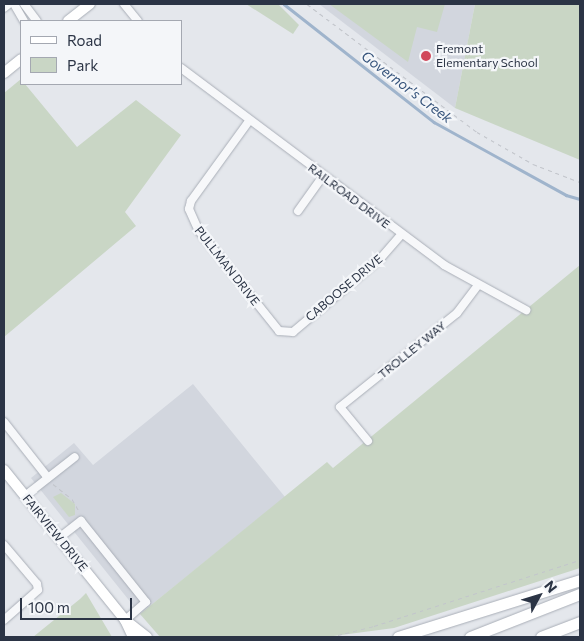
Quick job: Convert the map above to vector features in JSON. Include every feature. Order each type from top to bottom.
[{"type":"highway","points":[[398,637],[580,580]]},
{"type":"highway","points":[[470,637],[580,594]]},
{"type":"highway","points":[[541,637],[580,622]]},
{"type":"main road","points":[[69,20],[90,4]]},
{"type":"main road","points":[[4,73],[20,60]]},
{"type":"main road","name":"FAIRVIEW DRIVE","points":[[4,470],[125,620],[147,637]]},
{"type":"main road","name":"FAIRVIEW DRIVE","points":[[125,620],[133,637]]},
{"type":"street","points":[[4,8],[9,4]]},
{"type":"street","points":[[14,4],[23,20]]},
{"type":"street","points":[[24,4],[36,20]]},
{"type":"street","points":[[124,4],[137,20]]},
{"type":"street","points":[[25,20],[32,14]]},
{"type":"street","name":"RAILROAD DRIVE","points":[[182,69],[401,234],[477,286],[526,310]]},
{"type":"street","name":"PULLMAN DRIVE","points":[[249,121],[191,201],[189,209],[198,231],[281,333]]},
{"type":"street","points":[[298,211],[323,176]]},
{"type":"street","name":"CABOOSE DRIVE","points":[[281,333],[297,328],[380,259],[401,234]]},
{"type":"street","name":"TROLLEY WAY","points":[[368,441],[340,407],[457,313],[477,286]]},
{"type":"street","points":[[4,422],[50,480]]},
{"type":"street","points":[[25,496],[50,480],[75,457]]},
{"type":"street","points":[[59,538],[81,521],[120,569],[146,602],[125,620]]},
{"type":"street","points":[[4,545],[37,584],[38,590],[4,620]]},
{"type":"path","points":[[307,4],[477,132],[533,164],[580,182]]},
{"type":"path","points":[[50,480],[58,490],[72,498],[81,515]]},
{"type":"path","points":[[330,637],[374,626],[580,560]]},
{"type":"shaded area","name":"Fremont Elementary School","points":[[319,4],[475,4],[455,108]]},
{"type":"shaded area","points":[[193,384],[285,497],[140,614],[31,478],[74,443],[93,465]]},
{"type":"green space","points":[[246,4],[278,4],[299,25],[293,34]]},
{"type":"green space","points":[[329,4],[445,4],[437,32],[417,27],[408,62]]},
{"type":"green space","points":[[475,4],[580,4],[580,160],[455,108]]},
{"type":"green space","points":[[20,80],[20,85],[26,85],[77,147],[136,100],[181,135],[125,212],[136,226],[4,337],[4,93]]},
{"type":"green space","points":[[580,265],[580,568],[394,628],[326,637],[160,637],[140,614],[327,462],[333,468]]},
{"type":"green space","points":[[61,493],[75,504],[75,515],[69,517],[53,497]]},
{"type":"green space","points":[[86,593],[112,637],[33,637],[80,599]]},
{"type":"waterway","name":"Governor's Creek","points":[[284,4],[434,122],[566,195],[580,199]]},
{"type":"place","name":"Fremont Elementary School","points":[[426,56]]}]
